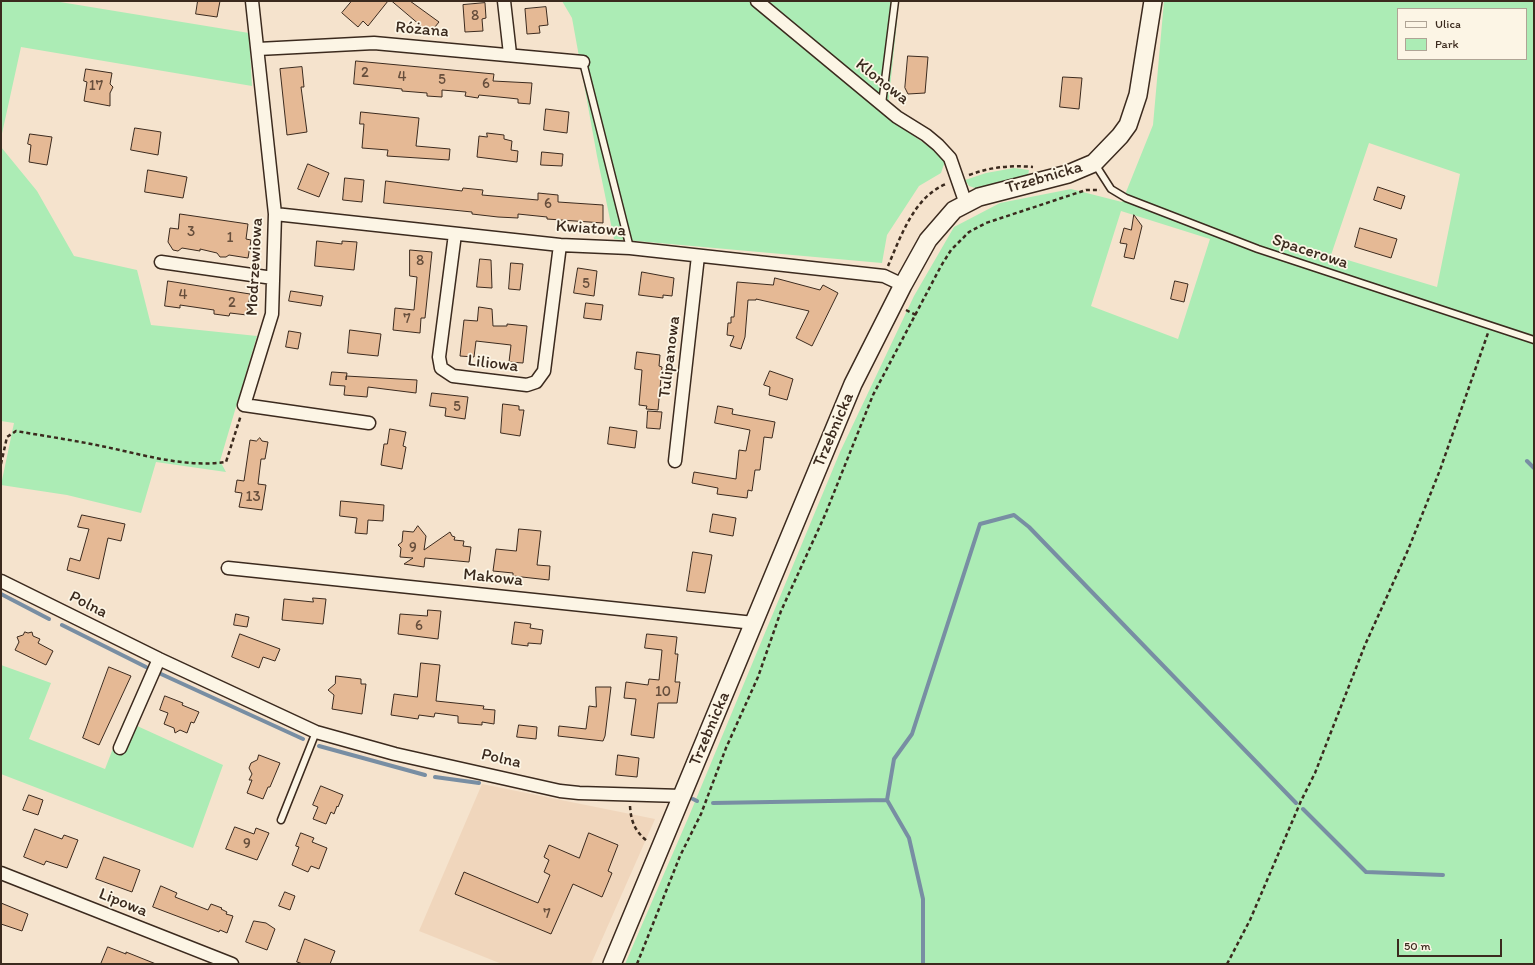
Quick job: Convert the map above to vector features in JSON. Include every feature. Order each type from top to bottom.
[{"type":"street","name":"Modrzewiowa","points":[[244,405],[272,314],[275,214],[252,1]]},
{"type":"street","points":[[504,1],[510,54]]},
{"type":"street","name":"Klonowa","points":[[757,1],[882,104],[938,145],[950,158],[966,204]]},
{"type":"street","name":"Trzebnicka","points":[[612,964],[854,384],[903,284],[928,240],[954,210],[989,194],[1068,174],[1094,163],[1120,136],[1133,112],[1138,95],[1153,1]]},
{"type":"street","name":"Różana","points":[[258,49],[374,43],[510,54],[583,62]]},
{"type":"street","name":"Kwiatowa","points":[[275,214],[560,245],[630,248],[884,276],[903,284]]},
{"type":"street","name":"Liliowa","points":[[455,234],[439,357],[440,368],[453,376],[527,385],[536,382],[544,371],[560,245]]},
{"type":"street","name":"Tulipanowa","points":[[675,461],[698,256]]},
{"type":"street","points":[[161,262],[273,278]]},
{"type":"street","points":[[244,405],[369,423]]},
{"type":"street","name":"Makowa","points":[[228,568],[754,623]]},
{"type":"street","name":"Polna","points":[[1,581],[159,659],[316,732],[395,754],[560,791],[682,796]]},
{"type":"street","points":[[120,748],[159,659]]},
{"type":"street","name":"Lipowa","points":[[1,873],[232,964]]},
{"type":"lane","points":[[882,104],[895,1]]},
{"type":"lane","points":[[583,62],[630,248]]},
{"type":"lane","name":"Spacerowa","points":[[1094,163],[1111,189],[1126,198],[1258,249],[1534,340]]},
{"type":"lane","points":[[281,820],[316,732]]},
{"type":"path","points":[[884,276],[913,213],[931,192],[958,179],[985,169],[1012,165],[1034,167]]},
{"type":"path","points":[[637,964],[680,856],[701,814],[726,748],[758,677],[781,611],[825,515],[873,395],[951,250],[969,232],[986,223],[1086,190],[1096,191],[1103,188]]},
{"type":"path","points":[[1227,964],[1250,920],[1301,801],[1315,773],[1366,645],[1408,550],[1440,470],[1491,325]]},
{"type":"path","points":[[1,464],[7,437],[16,431],[99,445],[161,459],[213,464],[226,462],[244,405]]},
{"type":"path","points":[[631,794],[631,816],[635,828],[647,841],[660,849],[680,856]]},
{"type":"shaded area","points":[[482,784],[655,819],[591,964],[502,964],[419,931]]},
{"type":"green space","points":[[1,1],[54,1],[249,33],[252,86],[21,47],[1,138]]},
{"type":"green space","points":[[562,1],[899,1],[887,117],[931,148],[945,161],[941,173],[919,186],[887,235],[882,263],[614,239],[597,156],[572,18]]},
{"type":"green space","points":[[1164,1],[1534,1],[1534,964],[625,964],[689,816],[840,452],[914,296],[954,227],[1000,203],[1071,189],[1122,202],[1153,125]],"holes":[[[1369,143],[1460,174],[1437,287],[1331,255]],[[1121,211],[1210,239],[1178,339],[1091,306]]]},
{"type":"green space","points":[[1,147],[37,191],[74,256],[137,270],[151,325],[257,336],[220,461],[226,472],[156,462],[141,513],[67,495],[1,485],[14,423],[1,421]]},
{"type":"green space","points":[[1014,168],[1029,170],[1028,175],[975,188],[969,186],[965,180],[986,173]]},
{"type":"green space","points":[[1,665],[51,683],[29,739],[105,769],[124,720],[223,765],[193,848],[1,774]]},
{"type":"building","points":[[198,1],[220,1],[217,17],[196,14]]},
{"type":"building","points":[[352,1],[388,1],[368,26],[363,21],[358,27],[342,13]]},
{"type":"building","points":[[392,1],[410,1],[439,22],[430,33]]},
{"type":"building","points":[[485,3],[486,18],[482,19],[483,31],[465,32],[463,5]]},
{"type":"building","points":[[546,7],[548,25],[539,26],[540,33],[527,34],[525,9]]},
{"type":"building","points":[[908,56],[928,57],[925,93],[908,94],[905,88]]},
{"type":"building","points":[[356,61],[494,74],[493,81],[532,83],[530,104],[518,103],[518,99],[479,95],[478,98],[465,96],[466,92],[442,90],[442,97],[427,96],[427,93],[354,84]]},
{"type":"building","points":[[302,67],[304,87],[301,87],[307,132],[287,135],[280,69]]},
{"type":"building","points":[[86,69],[112,73],[110,84],[113,87],[110,93],[110,106],[84,101],[87,82],[84,81]]},
{"type":"building","points":[[1063,77],[1082,78],[1079,109],[1060,107]]},
{"type":"building","points":[[546,109],[569,112],[567,133],[544,130]]},
{"type":"building","points":[[361,112],[419,118],[416,146],[450,149],[449,160],[387,156],[388,150],[362,148],[364,124],[360,124]]},
{"type":"building","points":[[135,128],[161,132],[158,155],[131,150]]},
{"type":"building","points":[[487,133],[504,135],[504,139],[512,141],[511,150],[518,151],[517,162],[477,157],[479,136],[487,137]]},
{"type":"building","points":[[30,134],[52,137],[47,165],[29,162],[31,145],[28,144]]},
{"type":"building","points":[[542,152],[563,154],[562,166],[541,165]]},
{"type":"building","points":[[308,164],[329,173],[319,197],[298,189]]},
{"type":"building","points":[[148,170],[187,177],[183,198],[145,192]]},
{"type":"building","points":[[345,178],[364,180],[362,202],[343,200]]},
{"type":"building","points":[[386,181],[462,191],[463,188],[483,190],[482,195],[538,200],[538,193],[558,195],[558,202],[603,205],[603,223],[547,219],[547,217],[518,214],[518,218],[498,217],[472,214],[472,212],[384,203]]},
{"type":"building","points":[[1378,187],[1405,196],[1401,209],[1374,200]]},
{"type":"building","points":[[180,214],[248,224],[246,239],[251,240],[248,258],[229,255],[226,257],[220,257],[217,253],[200,249],[200,251],[182,248],[178,251],[173,250],[168,242],[170,228],[178,229]]},
{"type":"building","points":[[1134,215],[1142,226],[1134,259],[1124,257],[1127,244],[1120,243],[1124,228],[1131,230]]},
{"type":"building","points":[[1360,228],[1397,239],[1391,258],[1355,247]]},
{"type":"building","points":[[317,241],[342,244],[342,241],[357,242],[354,270],[315,266]]},
{"type":"building","points":[[410,250],[432,252],[425,318],[421,318],[420,333],[393,330],[395,308],[414,310],[417,277],[410,276]]},
{"type":"building","points":[[480,259],[491,260],[492,288],[477,287]]},
{"type":"building","points":[[511,263],[523,264],[520,290],[509,289]]},
{"type":"building","points":[[578,268],[597,271],[594,296],[574,293]]},
{"type":"building","points":[[642,272],[674,278],[672,296],[663,295],[663,298],[639,295]]},
{"type":"building","points":[[775,278],[820,290],[823,285],[838,293],[812,346],[796,338],[809,311],[756,299],[748,300],[745,337],[741,349],[730,346],[734,336],[727,335],[728,323],[731,323],[731,317],[734,317],[737,282],[773,285]]},
{"type":"building","points":[[168,281],[250,294],[247,315],[230,313],[229,316],[214,314],[214,310],[180,305],[180,308],[165,306]]},
{"type":"building","points":[[1175,281],[1188,284],[1184,302],[1171,299]]},
{"type":"building","points":[[291,291],[323,296],[321,306],[289,301]]},
{"type":"building","points":[[586,303],[603,305],[601,320],[584,318]]},
{"type":"building","points":[[479,307],[492,309],[493,326],[507,326],[507,324],[527,326],[523,363],[509,362],[511,345],[476,341],[474,357],[460,356],[464,320],[477,321]]},
{"type":"building","points":[[350,330],[381,334],[378,356],[348,353]]},
{"type":"building","points":[[289,331],[301,333],[298,349],[286,347]]},
{"type":"building","points":[[637,352],[660,355],[659,366],[662,367],[658,410],[646,409],[647,406],[639,405],[642,370],[635,369]]},
{"type":"building","points":[[770,371],[793,379],[787,400],[769,395],[770,387],[764,385]]},
{"type":"building","points":[[332,372],[347,373],[347,376],[417,380],[416,393],[368,387],[367,397],[344,395],[345,386],[330,385]]},
{"type":"building","points":[[432,393],[468,397],[465,419],[445,416],[446,408],[430,406]]},
{"type":"building","points":[[503,404],[519,406],[519,410],[524,410],[520,436],[501,433]]},
{"type":"building","points":[[718,406],[733,409],[732,414],[775,422],[772,438],[764,437],[760,470],[755,470],[752,491],[748,490],[747,498],[717,494],[718,488],[692,483],[694,472],[736,479],[739,450],[746,451],[750,430],[715,423]]},
{"type":"building","points":[[648,411],[662,412],[660,429],[647,428]]},
{"type":"building","points":[[610,427],[637,431],[635,448],[608,444]]},
{"type":"building","points":[[390,429],[406,432],[403,446],[406,447],[402,469],[381,465],[384,444],[387,444]]},
{"type":"building","points":[[260,438],[262,441],[268,442],[265,459],[261,459],[258,484],[266,485],[262,510],[239,507],[242,493],[235,492],[237,480],[244,481],[250,440],[256,441]]},
{"type":"building","points":[[341,501],[384,505],[383,521],[368,520],[367,534],[355,533],[357,518],[340,516]]},
{"type":"building","points":[[713,514],[736,518],[733,536],[710,532]]},
{"type":"building","points":[[82,515],[125,524],[121,541],[108,538],[99,579],[67,570],[70,558],[80,561],[89,529],[78,527]]},
{"type":"building","points":[[418,526],[426,536],[424,550],[450,532],[452,536],[455,537],[454,540],[464,541],[463,546],[471,547],[469,562],[425,558],[424,567],[404,564],[413,558],[400,557],[401,548],[398,545],[402,542],[403,531],[413,532]]},
{"type":"building","points":[[519,529],[541,531],[537,565],[550,566],[549,580],[513,576],[513,573],[493,571],[496,549],[516,551]]},
{"type":"building","points":[[693,552],[712,555],[705,593],[687,591]]},
{"type":"building","points":[[313,598],[326,599],[323,624],[282,620],[284,599],[313,602]]},
{"type":"building","points":[[428,610],[441,611],[438,639],[398,634],[400,614],[427,616]]},
{"type":"building","points":[[236,614],[249,617],[247,627],[234,625]]},
{"type":"building","points":[[515,622],[531,624],[530,628],[543,630],[541,644],[528,643],[528,646],[512,644]]},
{"type":"building","points":[[25,632],[32,632],[33,636],[40,639],[38,643],[53,651],[46,665],[15,650],[19,642],[17,637],[23,635]]},
{"type":"building","points":[[240,634],[280,649],[275,661],[263,657],[259,668],[232,657]]},
{"type":"building","points":[[647,634],[677,637],[675,654],[678,654],[675,682],[680,682],[677,703],[658,703],[654,738],[631,735],[636,699],[624,698],[626,682],[648,685],[649,679],[659,680],[662,650],[645,648]]},
{"type":"building","points":[[421,663],[440,665],[436,701],[484,706],[483,709],[495,710],[494,724],[482,722],[482,725],[458,723],[458,716],[435,713],[434,717],[419,715],[418,719],[391,715],[394,694],[417,697]]},
{"type":"building","points":[[109,667],[131,676],[99,745],[83,738]]},
{"type":"building","points":[[336,676],[361,679],[361,684],[366,684],[362,714],[332,709],[334,695],[328,690],[335,684]]},
{"type":"building","points":[[596,687],[611,687],[605,736],[603,741],[558,736],[559,726],[586,729],[589,706],[596,707]]},
{"type":"building","points":[[165,696],[183,703],[182,705],[199,712],[194,723],[191,722],[187,733],[180,730],[175,733],[174,728],[164,724],[168,713],[160,710]]},
{"type":"building","points":[[519,725],[537,727],[536,739],[517,737]]},
{"type":"building","points":[[259,755],[280,763],[270,787],[268,787],[263,799],[247,793],[252,780],[249,780],[252,774],[249,768],[251,763],[257,760]]},
{"type":"building","points":[[618,755],[639,758],[637,777],[616,775]]},
{"type":"building","points":[[321,786],[343,795],[334,814],[331,812],[326,824],[313,819],[318,807],[313,805]]},
{"type":"building","points":[[29,795],[43,800],[38,815],[23,810]]},
{"type":"building","points":[[235,827],[254,834],[256,828],[269,833],[257,860],[226,849]]},
{"type":"building","points":[[35,829],[62,839],[64,835],[78,840],[67,868],[46,861],[44,865],[24,857]]},
{"type":"building","points":[[301,833],[314,838],[312,842],[327,848],[319,869],[311,866],[308,872],[292,865],[299,847],[296,846]]},
{"type":"building","points":[[589,833],[618,845],[608,871],[612,873],[602,897],[573,884],[551,934],[455,894],[464,872],[538,903],[550,875],[544,872],[549,860],[544,857],[549,845],[579,858]]},
{"type":"building","points":[[104,857],[140,870],[132,892],[96,879]]},
{"type":"building","points":[[161,886],[177,893],[175,897],[208,910],[211,904],[222,908],[221,909],[227,912],[226,914],[233,916],[227,933],[220,930],[219,932],[153,907]]},
{"type":"building","points":[[285,892],[295,896],[290,910],[279,906]]},
{"type":"building","points":[[1,903],[28,914],[22,931],[1,924]]},
{"type":"building","points":[[254,921],[266,923],[275,929],[267,950],[246,942]]},
{"type":"building","points":[[305,939],[335,951],[330,964],[303,964],[297,962]]},
{"type":"building","points":[[108,947],[126,954],[126,952],[156,964],[101,964]]},
{"type":"waterway","points":[[1527,461],[1534,468]]},
{"type":"waterway","points":[[923,964],[923,899],[909,838],[887,800],[894,759],[912,734],[980,524],[1014,515],[1029,527],[1296,803]]},
{"type":"waterway","points":[[1,594],[49,619]]},
{"type":"waterway","points":[[62,625],[146,667]]},
{"type":"waterway","points":[[161,674],[303,739]]},
{"type":"waterway","points":[[319,746],[425,775]]},
{"type":"waterway","points":[[435,777],[479,783]]},
{"type":"waterway","points":[[693,799],[697,801]]},
{"type":"waterway","points":[[713,803],[887,800]]},
{"type":"waterway","points":[[1303,809],[1366,872],[1443,875]]}]
